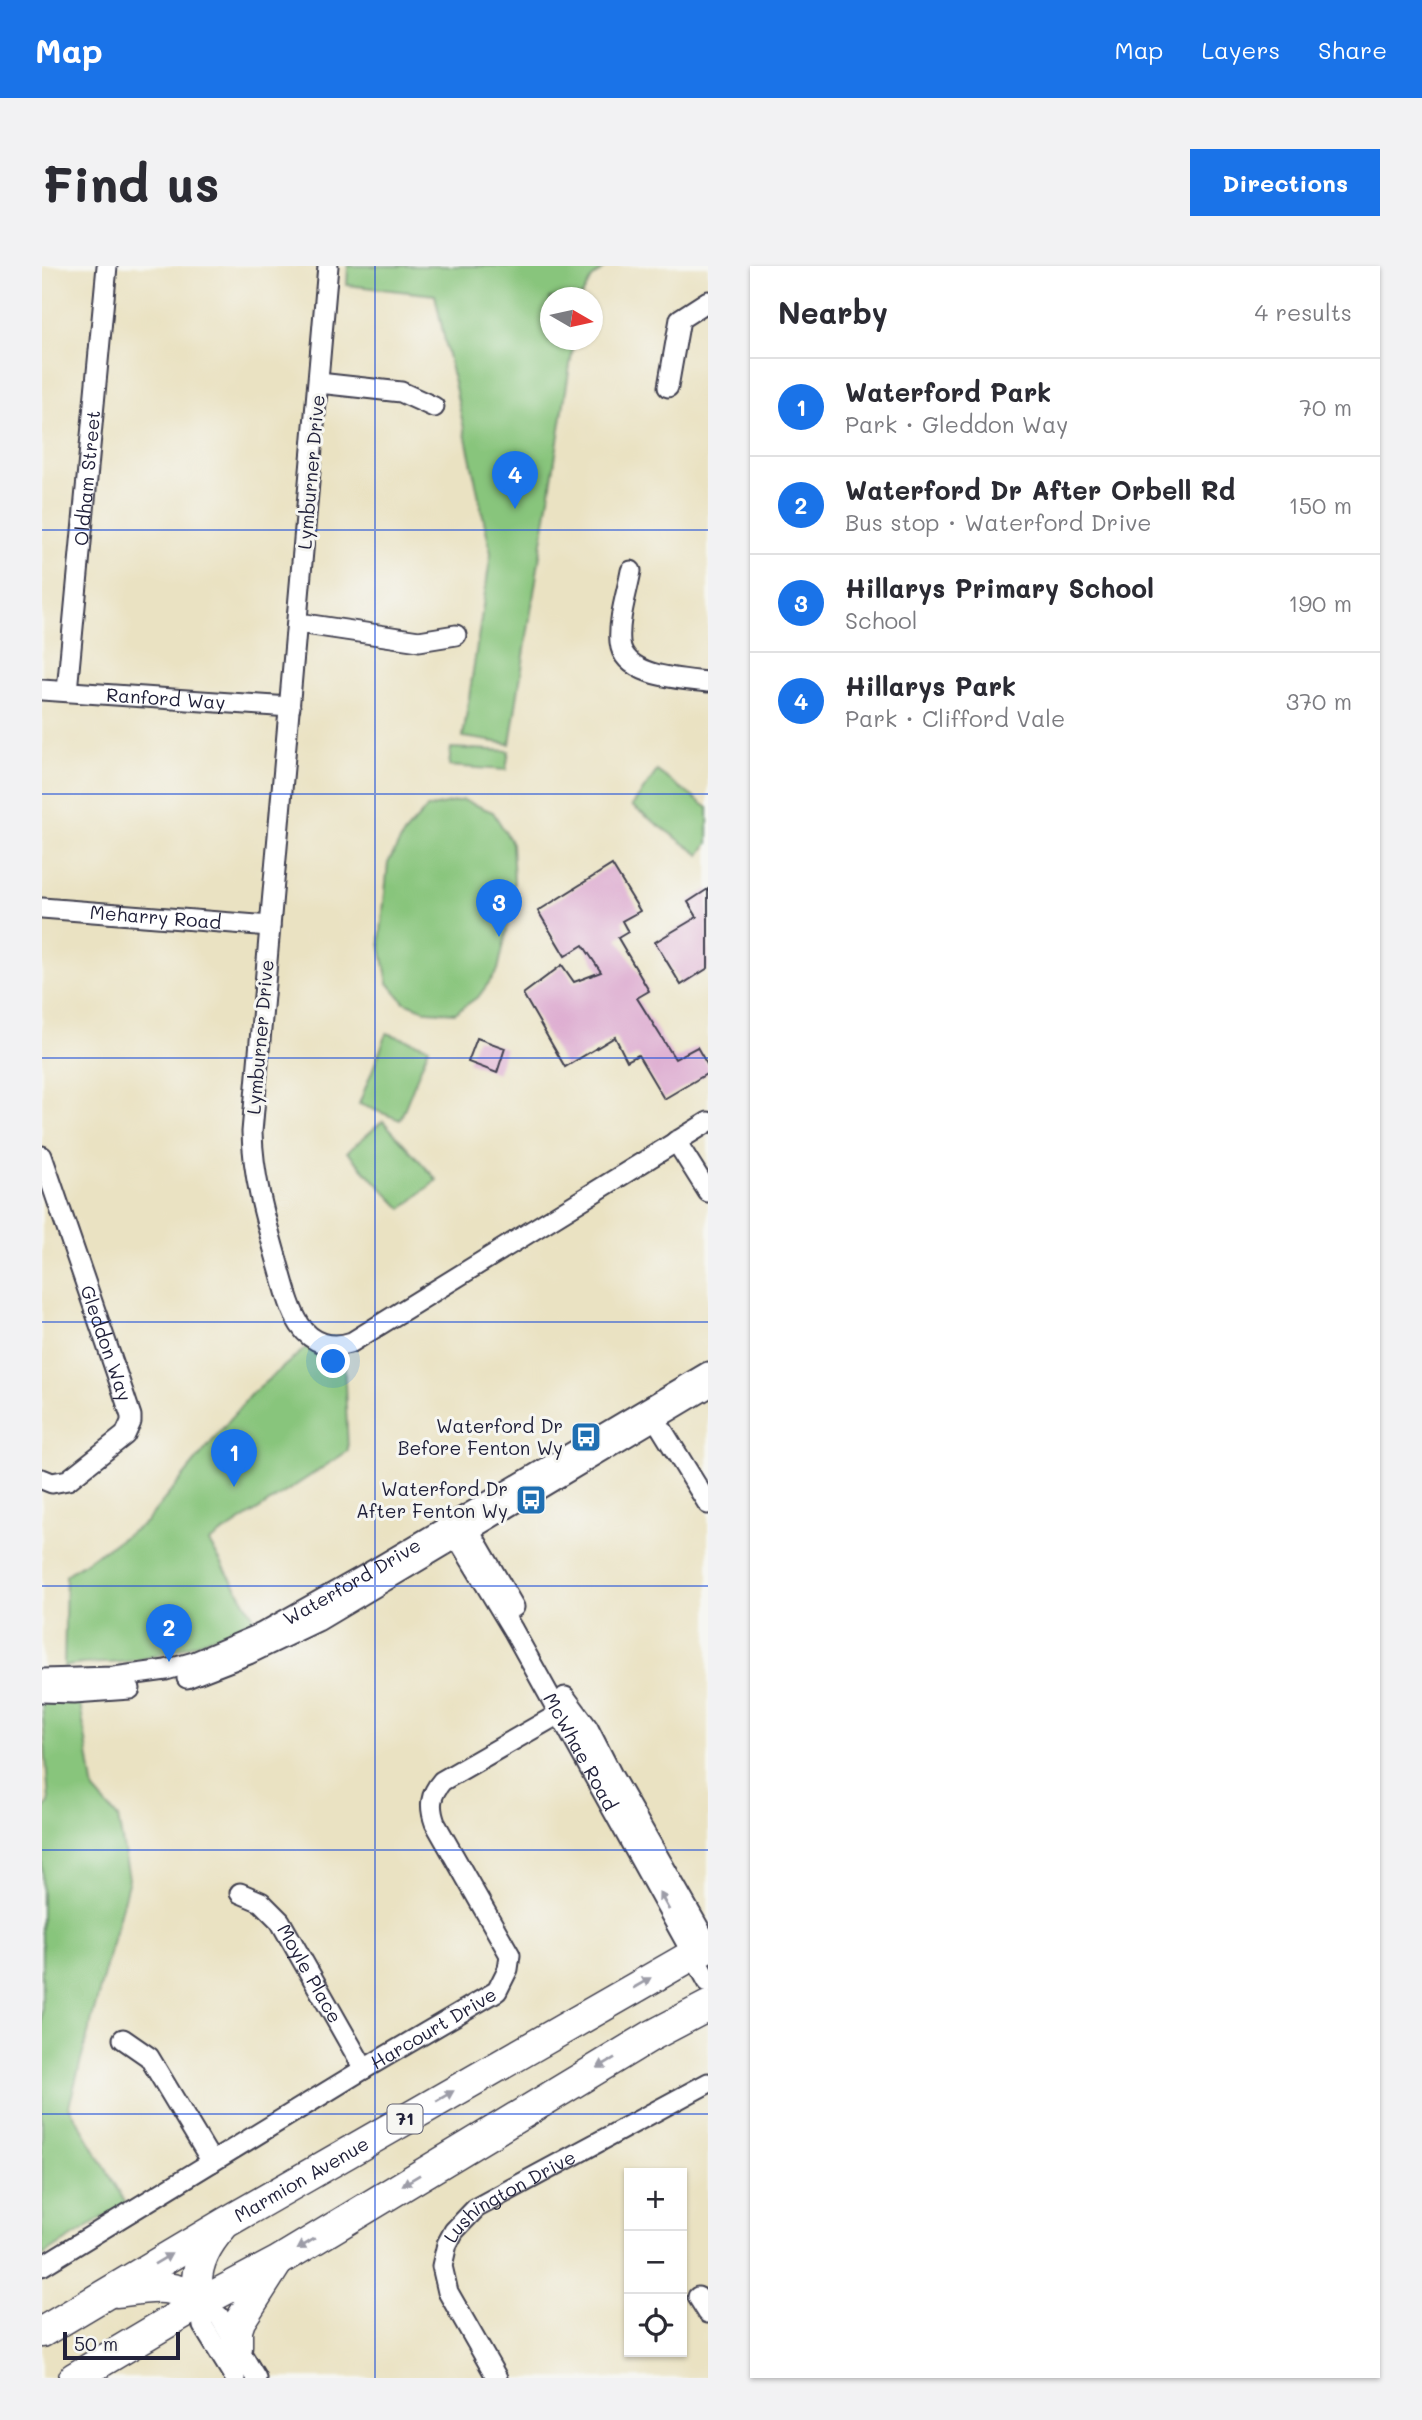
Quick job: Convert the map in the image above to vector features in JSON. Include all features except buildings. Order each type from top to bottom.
[{"type":"highway","name":"Marmion Avenue","points":[[42,2332],[227,2221],[703,1948]]},
{"type":"highway","points":[[74,2378],[200,2303],[277,2262],[651,2036],[708,2006]]},
{"type":"highway","points":[[200,2303],[197,2287],[201,2259],[209,2242],[227,2221]]},
{"type":"highway","points":[[237,2347],[240,2321],[277,2262]]},
{"type":"highway","points":[[104,2294],[150,2287],[164,2288],[178,2290],[200,2303]]},
{"type":"street","name":"Oldham Street","points":[[67,691],[107,266]]},
{"type":"street","name":"Lymburner Drive","points":[[328,266],[254,1101],[255,1173],[286,1290],[301,1327],[321,1343],[341,1346],[352,1342],[708,1122]]},
{"type":"street","points":[[668,387],[680,319],[708,301]]},
{"type":"street","points":[[318,383],[401,392],[434,407]]},
{"type":"street","points":[[631,571],[621,625],[620,644],[626,658],[650,673],[708,682]]},
{"type":"street","points":[[298,623],[419,641],[456,635]]},
{"type":"street","name":"Ranford Way","points":[[42,690],[290,707]]},
{"type":"street","name":"Meharry Road","points":[[42,908],[270,926]]},
{"type":"street","points":[[676,1141],[708,1192]]},
{"type":"street","name":"Gleddon Way","points":[[42,1156],[131,1416],[125,1435],[68,1480],[52,1482],[42,1479]]},
{"type":"street","name":"Waterford Drive","points":[[42,1692],[98,1692],[191,1677],[276,1642],[318,1621],[460,1528],[652,1413],[708,1372]]},
{"type":"street","name":"Waterford Drive","points":[[652,1413],[708,1388]]},
{"type":"street","points":[[652,1413],[708,1504]]},
{"type":"street","name":"Waterford Drive","points":[[42,1679],[74,1680],[137,1675],[194,1662],[262,1633],[460,1528]]},
{"type":"street","name":"McWhae Road","points":[[460,1528],[513,1630],[565,1710],[703,1948],[708,1982]]},
{"type":"street","name":"Harcourt Drive","points":[[42,2266],[497,1991],[508,1969],[510,1955],[435,1823],[430,1803],[433,1791],[442,1781],[565,1710]]},
{"type":"street","name":"Moyle Place","points":[[240,1893],[261,1902],[280,1921],[364,2069]]},
{"type":"street","points":[[123,2039],[149,2057],[212,2162]]},
{"type":"street","name":"Lushington Drive","points":[[497,2378],[448,2292],[442,2266],[447,2244],[454,2231],[476,2207],[708,2083]]},
{"type":"street","points":[[200,2303],[219,2316],[256,2378]]},
{"type":"street","points":[[200,2303],[203,2326],[235,2378]]},
{"type":"green space","points":[[348,266],[608,266],[592,278],[587,287],[540,287],[540,350],[572,350],[510,744],[463,737],[491,553],[435,295],[347,285]]},
{"type":"green space","points":[[451,748],[509,751],[506,770],[449,766]]},
{"type":"green space","points":[[657,771],[708,808],[708,843],[700,855],[632,806]]},
{"type":"green space","points":[[463,800],[493,812],[512,843],[514,882],[507,930],[498,970],[479,996],[455,1013],[428,1011],[404,1002],[388,983],[380,942],[388,863],[404,834],[427,808]]},
{"type":"green space","points":[[387,1033],[429,1047],[400,1120],[359,1104]]},
{"type":"green space","points":[[383,1121],[437,1180],[402,1209],[347,1152]]},
{"type":"green space","points":[[308,1346],[344,1359],[348,1451],[209,1542],[255,1619],[174,1651],[124,1662],[64,1667],[66,1575],[146,1522],[250,1395]]},
{"type":"green space","points":[[42,1702],[80,1703],[94,1791],[118,1818],[129,1879],[69,2106],[126,2203],[42,2256],[42,1813],[49,1802]]},
{"type":"place","name":"Hillarys Park","points":[[515,509]]},
{"type":"place","name":"Hillarys Primary School","points":[[499,937]]},
{"type":"place","name":"Waterford Dr Before Fenton Wy","points":[[586,1437]]},
{"type":"place","name":"Waterford Park","points":[[234,1487]]},
{"type":"place","name":"Waterford Dr After Fenton Wy","points":[[531,1500]]},
{"type":"place","name":"Waterford Dr After Orbell Rd","points":[[169,1662]]}]
